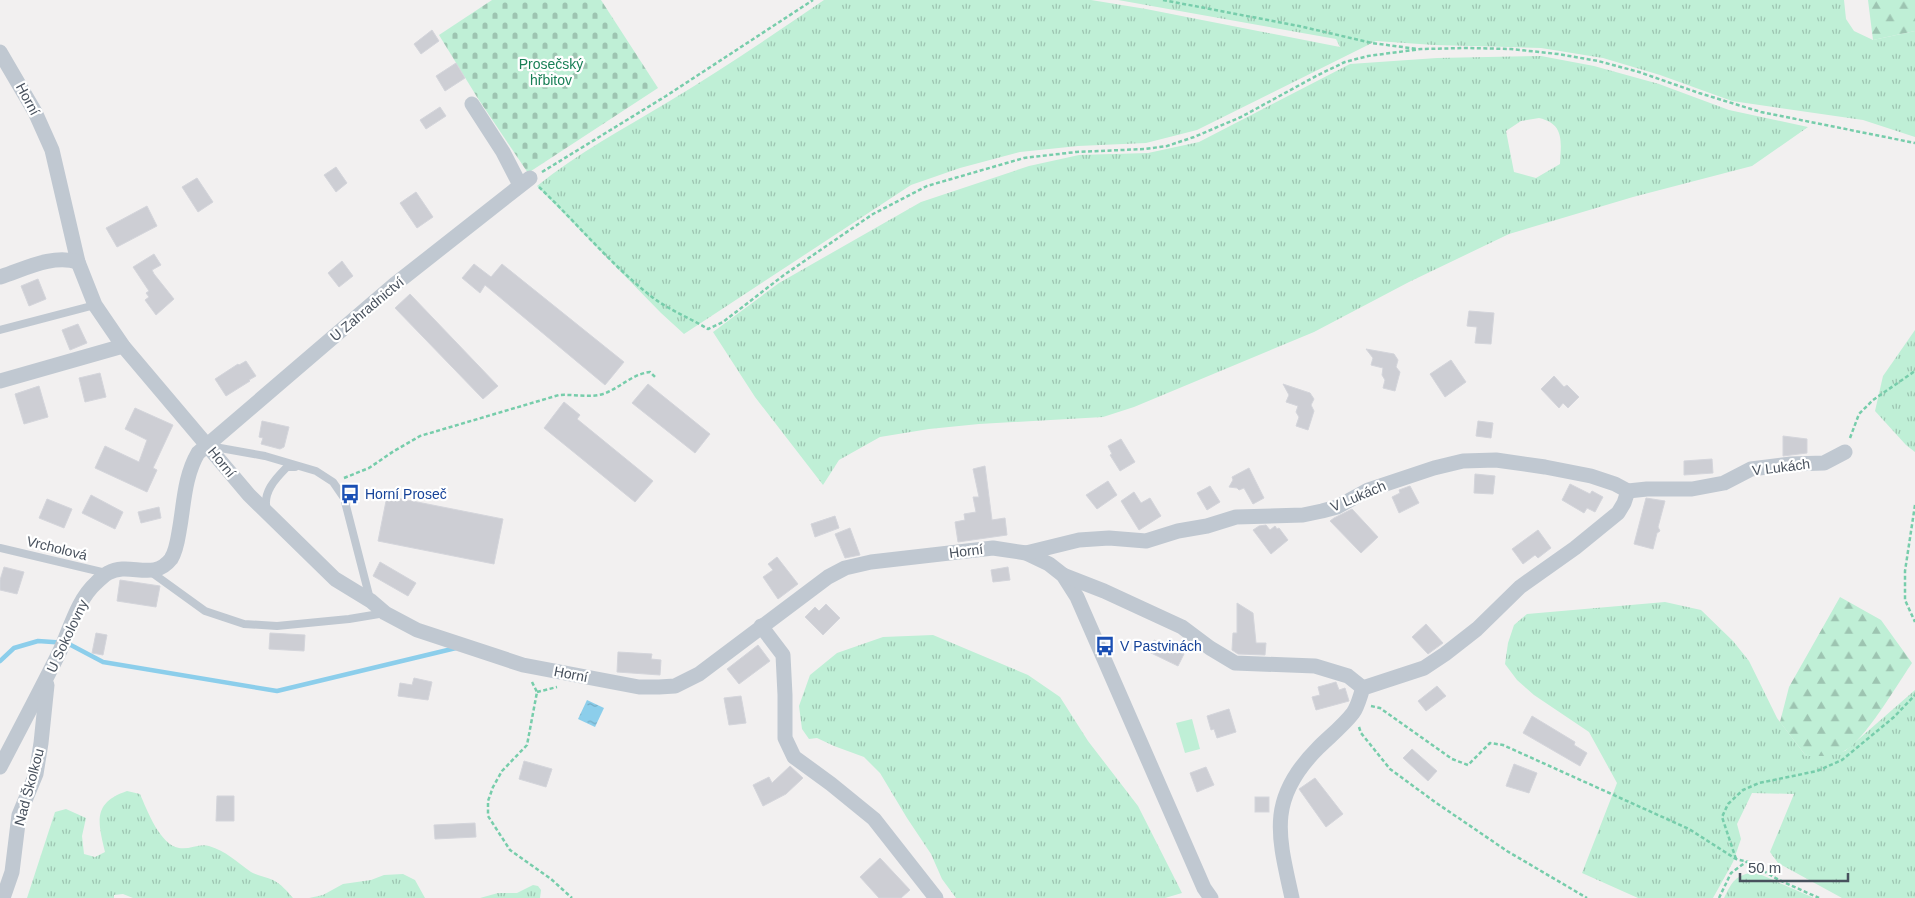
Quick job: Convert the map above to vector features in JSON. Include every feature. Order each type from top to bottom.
[{"type":"street","name":"Horní","points":[[0,52],[35,112],[52,150],[78,262],[95,305],[123,346],[249,495],[335,579],[370,600],[385,613],[424,632],[523,665],[639,687],[675,686],[699,674],[828,577],[845,568],[871,562],[993,548],[1026,553],[1049,564],[1063,576],[1077,597],[1204,888],[1211,898]]},
{"type":"street","points":[[472,104],[525,182]]},
{"type":"street","name":"U Zahradnictví","points":[[208,446],[394,285],[525,182]]},
{"type":"street","points":[[0,278],[56,259],[68,259],[78,262]]},
{"type":"street","points":[[0,381],[123,346]]},
{"type":"street","points":[[108,573],[121,569],[151,572],[165,565],[172,557],[176,546],[192,463],[198,453],[208,446]]},
{"type":"street","name":"V Lukách","points":[[1026,553],[1079,540],[1109,538],[1146,541],[1236,517],[1303,515],[1322,511],[1337,507],[1368,490],[1434,468],[1463,461],[1496,460],[1554,469],[1591,476],[1615,484],[1628,491],[1692,489],[1724,484],[1751,469],[1790,464],[1824,463],[1845,452]]},
{"type":"street","points":[[1292,898],[1280,844],[1279,816],[1290,782],[1311,755],[1356,707],[1364,688],[1424,668],[1445,654],[1477,630],[1520,587],[1575,548],[1618,513],[1628,491]]},
{"type":"street","name":"U Sokolovny","points":[[0,767],[48,675],[88,591],[108,573]]},
{"type":"street","points":[[1063,576],[1104,591],[1182,627],[1210,648],[1235,663],[1315,666],[1348,676],[1364,688]]},
{"type":"street","points":[[761,626],[782,655],[785,695],[785,738],[794,757],[831,784],[874,820],[936,898]]},
{"type":"street","name":"Nad Školkou","points":[[3,898],[12,872],[19,815],[36,774],[48,675]]},
{"type":"lane","points":[[0,330],[95,305]]},
{"type":"lane","points":[[208,446],[265,456],[316,471],[333,482],[344,498],[370,600]]},
{"type":"lane","points":[[268,515],[266,506],[267,491],[287,467],[302,467]]},
{"type":"lane","name":"Vrcholová","points":[[0,548],[108,573]]},
{"type":"lane","points":[[151,572],[205,611],[244,624],[277,626],[348,619],[385,613]]},
{"type":"path","points":[[813,0],[666,96],[525,182],[563,210],[600,250],[652,297],[708,329],[723,322],[784,275],[873,214],[927,186],[1024,158],[1167,146],[1241,117],[1318,74],[1345,62],[1368,56],[1421,49]]},
{"type":"path","points":[[1164,0],[1299,26],[1372,43],[1421,49],[1511,49],[1598,61],[1639,72],[1761,112],[1915,143]]},
{"type":"path","points":[[1845,452],[1859,414],[1873,400],[1915,371]]},
{"type":"path","points":[[333,482],[369,468],[420,436],[560,395],[592,396],[602,394],[614,390],[640,373],[650,372],[656,378]]},
{"type":"path","points":[[1915,506],[1905,571],[1905,600],[1915,622]]},
{"type":"path","points":[[537,692],[527,745],[502,771],[493,787],[488,801],[488,816],[510,850],[551,879],[572,898]]},
{"type":"path","points":[[1736,859],[1722,817],[1728,804],[1743,790],[1759,782],[1817,770],[1842,760],[1894,717],[1915,695]]},
{"type":"path","points":[[1587,898],[1507,851],[1390,769],[1361,733],[1356,707],[1380,708],[1452,759],[1468,765],[1490,744],[1503,745],[1689,828],[1736,859],[1748,862],[1779,880],[1819,898]]},
{"type":"path","points":[[1719,898],[1731,873],[1748,862]]},
{"type":"green space","name":"Prosečský hřbitov","points":[[492,0],[601,0],[658,88],[528,173],[477,97],[439,35]]},
{"type":"green space","points":[[824,0],[1091,0],[1340,47],[1336,39],[1118,0],[1844,0],[1846,19],[1854,31],[1873,40],[1915,31],[1915,137],[1863,120],[1732,101],[1660,75],[1603,58],[1541,48],[1434,45],[1376,41],[1197,130],[1146,143],[1078,146],[1020,152],[960,168],[911,185],[684,334],[661,313],[537,186],[585,152],[708,77]]},
{"type":"green space","points":[[1868,0],[1915,0],[1915,31],[1873,40]]},
{"type":"green space","points":[[1541,56],[1594,66],[1659,84],[1729,110],[1808,127],[1752,166],[1633,197],[1509,234],[1409,282],[1314,332],[1134,407],[1103,417],[979,424],[929,429],[880,437],[839,460],[823,485],[755,397],[713,332],[779,283],[921,202],[1029,166],[1079,155],[1148,153],[1199,142],[1350,64],[1437,58]],"holes":[[[1539,118],[1547,121],[1557,129],[1560,135],[1560,164],[1536,178],[1514,172],[1506,131],[1521,121]]]},
{"type":"green space","points":[[1915,330],[1915,452],[1906,445],[1875,411],[1883,376]]},
{"type":"green space","points":[[1840,597],[1881,620],[1912,663],[1871,724],[1852,745],[1844,751],[1835,754],[1806,756],[1780,722],[1789,687]]},
{"type":"green space","points":[[1665,602],[1701,610],[1733,641],[1749,661],[1777,718],[1806,756],[1845,751],[1915,690],[1915,898],[1842,898],[1778,863],[1770,852],[1794,794],[1752,793],[1737,824],[1741,839],[1733,862],[1713,898],[1638,898],[1582,873],[1617,783],[1589,732],[1534,695],[1517,680],[1505,664],[1508,643],[1514,625],[1527,614]]},
{"type":"green space","points":[[933,635],[1028,675],[1060,697],[1088,741],[1138,806],[1182,893],[1165,898],[956,898],[942,879],[931,854],[880,773],[864,757],[817,738],[809,739],[802,729],[799,706],[810,675],[837,653],[883,637]]},
{"type":"green space","points":[[1192,719],[1200,749],[1185,753],[1176,723]]},
{"type":"green space","points":[[127,791],[140,794],[160,834],[172,845],[179,848],[206,845],[215,848],[256,875],[276,882],[293,898],[133,898],[123,894],[114,895],[114,898],[27,898],[55,812],[66,809],[86,818],[82,836],[84,854],[95,857],[105,852],[100,823],[100,815],[103,808],[108,801]]},
{"type":"green space","points":[[1755,872],[1814,898],[1724,898],[1735,880],[1743,875]]},
{"type":"green space","points":[[403,874],[415,880],[425,898],[309,898],[323,895],[343,884],[371,880],[384,875]]},
{"type":"green space","points":[[533,885],[538,886],[541,890],[540,898],[480,898],[498,893],[517,893]]},
{"type":"water","points":[[587,700],[604,708],[595,727],[578,719]]},
{"type":"building","points":[[432,30],[439,41],[421,54],[414,44]]},
{"type":"building","points":[[456,63],[465,78],[445,91],[436,76]]},
{"type":"building","points":[[440,107],[446,116],[426,129],[420,120]]},
{"type":"building","points":[[336,167],[347,183],[336,192],[324,175]]},
{"type":"building","points":[[197,178],[213,202],[198,212],[182,187]]},
{"type":"building","points":[[416,192],[433,217],[417,228],[400,203]]},
{"type":"building","points":[[147,206],[157,226],[117,247],[106,228]]},
{"type":"building","points":[[154,254],[161,265],[152,270],[174,299],[156,315],[145,300],[149,297],[146,293],[149,291],[133,267]]},
{"type":"building","points":[[342,261],[353,276],[339,287],[328,273]]},
{"type":"building","points":[[474,264],[491,277],[502,264],[624,362],[605,385],[485,285],[480,293],[462,278]]},
{"type":"building","points":[[38,279],[46,299],[29,306],[21,286]]},
{"type":"building","points":[[410,294],[498,386],[483,399],[395,308]]},
{"type":"building","points":[[1469,311],[1494,313],[1491,344],[1475,343],[1477,327],[1467,326]]},
{"type":"building","points":[[78,324],[87,343],[70,350],[62,330]]},
{"type":"building","points":[[1366,349],[1394,354],[1398,360],[1396,367],[1400,372],[1395,391],[1383,388],[1385,380],[1382,375],[1383,368],[1371,365],[1373,358]]},
{"type":"building","points":[[1451,360],[1466,382],[1445,397],[1430,374]]},
{"type":"building","points":[[246,361],[256,376],[226,396],[215,379]]},
{"type":"building","points":[[100,373],[106,397],[85,402],[79,378]]},
{"type":"building","points":[[1554,376],[1564,387],[1567,385],[1579,397],[1568,408],[1563,403],[1559,408],[1541,389]]},
{"type":"building","points":[[648,384],[710,434],[695,453],[632,403]]},
{"type":"building","points":[[1283,384],[1310,393],[1314,399],[1311,405],[1314,411],[1308,430],[1296,426],[1299,417],[1296,412],[1298,406],[1286,402],[1289,395]]},
{"type":"building","points":[[39,386],[48,417],[24,424],[15,394]]},
{"type":"building","points":[[564,402],[580,415],[577,419],[653,481],[635,502],[544,428]]},
{"type":"building","points":[[135,408],[173,425],[153,468],[157,470],[147,492],[95,468],[105,446],[139,462],[147,440],[125,429]]},
{"type":"building","points":[[262,421],[289,427],[284,447],[280,449],[261,444],[263,438],[259,437]]},
{"type":"building","points":[[1478,421],[1493,423],[1491,438],[1476,436]]},
{"type":"building","points":[[1783,436],[1807,439],[1807,453],[1783,456]]},
{"type":"building","points":[[1121,439],[1135,462],[1120,471],[1110,455],[1112,454],[1108,446]]},
{"type":"building","points":[[1712,459],[1713,473],[1684,475],[1684,461]]},
{"type":"building","points":[[985,466],[992,520],[1005,518],[1007,535],[958,542],[955,522],[965,520],[964,514],[976,512],[973,497],[979,497],[973,469]]},
{"type":"building","points":[[1249,468],[1264,498],[1253,504],[1244,488],[1239,490],[1229,487],[1233,480],[1232,477]]},
{"type":"building","points":[[1475,474],[1495,476],[1493,494],[1474,493]]},
{"type":"building","points":[[1108,481],[1117,495],[1097,509],[1086,495]]},
{"type":"building","points":[[1570,484],[1590,494],[1592,491],[1603,497],[1595,512],[1587,508],[1584,513],[1562,500]]},
{"type":"building","points":[[1210,486],[1220,502],[1207,510],[1197,493]]},
{"type":"building","points":[[1410,486],[1419,503],[1399,513],[1392,497],[1400,493],[1399,490]]},
{"type":"building","points":[[1134,492],[1141,503],[1150,498],[1161,516],[1139,530],[1121,501]]},
{"type":"building","points":[[91,495],[123,512],[115,529],[82,513]]},
{"type":"building","points":[[387,496],[503,519],[494,564],[378,541]]},
{"type":"building","points":[[1646,498],[1665,501],[1658,527],[1660,531],[1657,533],[1653,549],[1634,544]]},
{"type":"building","points":[[47,499],[72,509],[64,528],[39,518]]},
{"type":"building","points":[[159,507],[161,518],[141,523],[138,512]]},
{"type":"building","points":[[1352,509],[1378,537],[1361,553],[1330,521]]},
{"type":"building","points":[[835,516],[839,528],[815,537],[811,524]]},
{"type":"building","points":[[1266,525],[1270,530],[1275,526],[1277,529],[1279,528],[1288,540],[1271,554],[1253,530],[1259,526]]},
{"type":"building","points":[[850,528],[860,555],[845,558],[835,534]]},
{"type":"building","points":[[1538,530],[1551,548],[1538,558],[1535,555],[1523,564],[1512,549]]},
{"type":"building","points":[[777,557],[798,584],[778,599],[763,577],[773,570],[768,564]]},
{"type":"building","points":[[380,562],[416,583],[408,596],[373,576]]},
{"type":"building","points":[[4,567],[24,572],[17,594],[0,590],[0,580]]},
{"type":"building","points":[[1008,567],[1010,580],[993,582],[991,570]]},
{"type":"building","points":[[120,580],[160,586],[156,607],[117,601]]},
{"type":"building","points":[[1237,603],[1253,613],[1256,643],[1266,643],[1265,655],[1238,654],[1232,650],[1233,633],[1237,633]]},
{"type":"building","points":[[826,604],[840,618],[823,635],[805,617],[815,607],[819,611]]},
{"type":"building","points":[[1426,624],[1443,643],[1428,654],[1412,637]]},
{"type":"building","points":[[96,633],[107,635],[103,655],[92,653]]},
{"type":"building","points":[[270,633],[305,635],[304,651],[269,649]]},
{"type":"building","points":[[1154,640],[1184,654],[1178,666],[1149,652]]},
{"type":"building","points":[[758,645],[770,661],[739,684],[727,669]]},
{"type":"building","points":[[618,652],[652,654],[651,659],[661,660],[660,675],[617,672]]},
{"type":"building","points":[[414,678],[432,682],[428,700],[398,696],[400,683],[412,685]]},
{"type":"building","points":[[1336,682],[1339,690],[1345,688],[1349,701],[1316,710],[1312,697],[1320,695],[1318,687]]},
{"type":"building","points":[[1437,686],[1446,696],[1426,711],[1418,701]]},
{"type":"building","points":[[741,696],[746,723],[729,725],[724,698]]},
{"type":"building","points":[[1229,709],[1236,732],[1217,738],[1214,729],[1211,730],[1207,716]]},
{"type":"building","points":[[1532,716],[1575,742],[1574,745],[1587,753],[1580,766],[1523,733]]},
{"type":"building","points":[[1412,749],[1437,771],[1428,781],[1403,758]]},
{"type":"building","points":[[524,761],[552,769],[546,787],[519,779]]},
{"type":"building","points":[[1514,764],[1537,773],[1529,793],[1506,786]]},
{"type":"building","points":[[790,766],[803,778],[786,794],[763,806],[753,785],[769,777],[772,783]]},
{"type":"building","points":[[1206,767],[1214,785],[1197,792],[1190,773]]},
{"type":"building","points":[[1315,778],[1343,814],[1326,827],[1299,789]]},
{"type":"building","points":[[217,796],[234,796],[234,821],[216,821]]},
{"type":"building","points":[[1255,797],[1269,797],[1269,812],[1255,812]]},
{"type":"building","points":[[475,823],[476,837],[435,839],[434,825]]},
{"type":"building","points":[[880,858],[910,890],[901,898],[879,898],[860,877]]},
{"type":"waterway","points":[[0,661],[14,648],[38,641],[67,643],[103,662],[277,691],[456,648]]},
{"type":"place","name":"Horní Proseč","points":[[350,494]]},
{"type":"place","name":"V Pastvinách","points":[[1105,646]]}]
